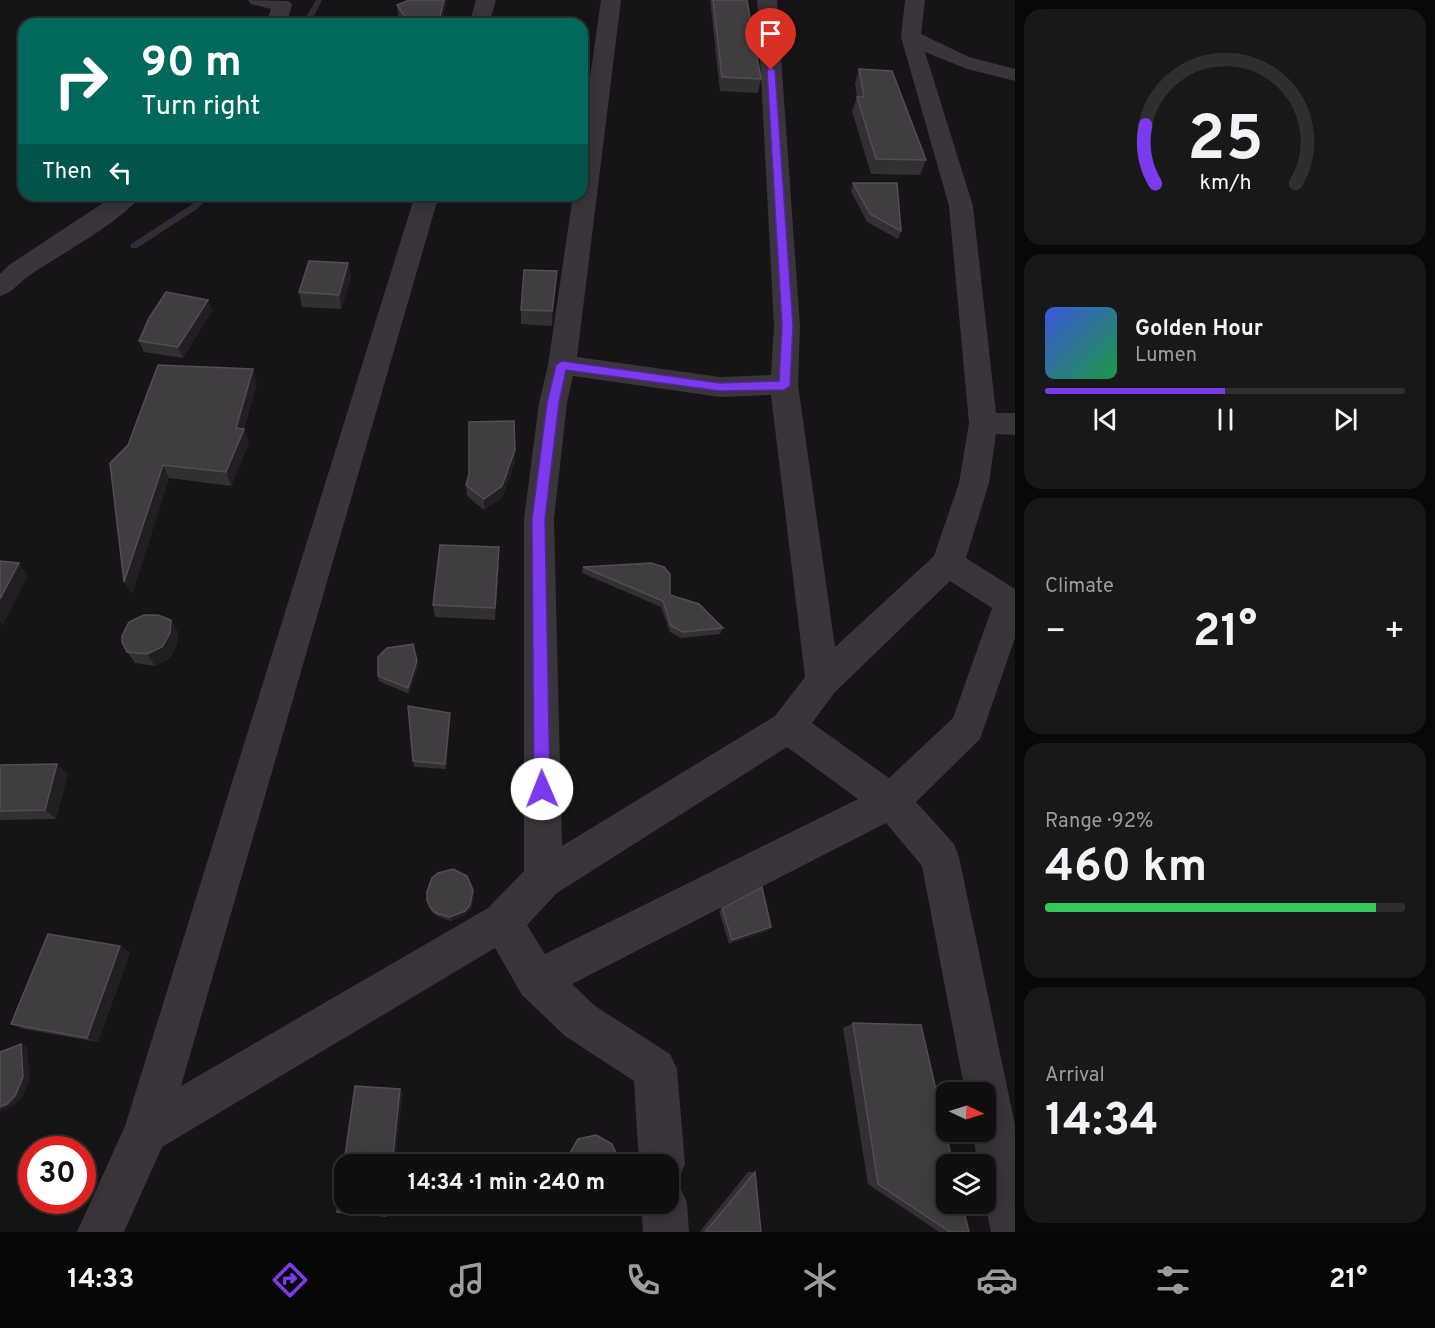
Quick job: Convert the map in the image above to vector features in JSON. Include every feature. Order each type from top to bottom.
[{"type":"street","points":[[258,0],[283,2],[278,18]]},
{"type":"street","points":[[481,18],[486,0]]},
{"type":"street","points":[[588,171],[611,0]]},
{"type":"street","points":[[767,0],[787,326],[784,386],[823,681]]},
{"type":"street","points":[[146,1131],[502,922],[543,879],[788,727],[823,681],[948,563],[974,483],[999,424],[961,206],[911,37],[915,0]]},
{"type":"street","points":[[911,37],[944,56],[977,67],[1015,75]]},
{"type":"street","points":[[0,288],[18,271],[123,201]]},
{"type":"street","points":[[100,1232],[146,1131],[425,201]]},
{"type":"street","points":[[543,879],[538,519],[584,201]]},
{"type":"street","points":[[562,365],[720,387],[784,386]]},
{"type":"street","points":[[537,980],[891,801],[967,728],[1013,605],[948,563]]},
{"type":"street","points":[[788,727],[891,801],[940,857],[1014,1232]]},
{"type":"street","points":[[502,922],[537,980],[580,1021],[656,1070],[661,1154]]},
{"type":"street","points":[[665,1214],[666,1232]]},
{"type":"building","points":[[409,0],[444,0],[440,18],[406,18],[397,5]]},
{"type":"building","points":[[713,0],[747,0],[761,79],[722,77]]},
{"type":"building","points":[[859,69],[892,71],[926,160],[876,159],[857,97],[864,97]]},
{"type":"building","points":[[853,183],[897,183],[901,231],[870,214]]},
{"type":"building","points":[[309,261],[348,263],[339,295],[299,292]]},
{"type":"building","points":[[524,270],[557,271],[552,311],[521,310]]},
{"type":"building","points":[[166,292],[208,300],[178,347],[139,341],[149,318]]},
{"type":"building","points":[[158,365],[253,369],[236,428],[244,429],[226,472],[163,465],[124,582],[110,463],[128,445]]},
{"type":"building","points":[[514,421],[515,450],[502,486],[484,499],[466,485],[469,474],[469,422]]},
{"type":"building","points":[[440,545],[499,547],[495,608],[433,605]]},
{"type":"building","points":[[0,561],[19,563],[0,599]]},
{"type":"building","points":[[651,563],[664,567],[670,574],[670,595],[699,604],[723,628],[683,632],[671,626],[663,601],[583,567]]},
{"type":"building","points":[[144,615],[158,615],[171,620],[170,633],[162,647],[147,654],[127,652],[122,636],[129,622]]},
{"type":"building","points":[[413,644],[417,661],[408,688],[378,676],[378,657],[387,648]]},
{"type":"building","points":[[408,706],[450,713],[445,764],[413,761]]},
{"type":"building","points":[[57,764],[45,810],[0,811],[0,765]]},
{"type":"building","points":[[453,869],[467,876],[473,890],[470,905],[465,911],[450,917],[436,913],[430,907],[427,892],[432,878],[438,873]]},
{"type":"building","points":[[762,887],[771,927],[732,940],[722,908]]},
{"type":"building","points":[[48,934],[120,946],[87,1038],[11,1024]]},
{"type":"building","points":[[853,1023],[921,1025],[936,1090],[936,1142],[948,1142],[951,1154],[936,1154],[936,1214],[965,1214],[969,1232],[950,1232],[878,1184]]},
{"type":"building","points":[[21,1044],[23,1077],[15,1096],[0,1107],[0,1052]]},
{"type":"building","points":[[355,1086],[400,1089],[393,1154],[345,1154]]},
{"type":"building","points":[[596,1135],[612,1144],[616,1154],[569,1154],[578,1139]]},
{"type":"building","points":[[755,1172],[761,1232],[706,1232],[706,1231]]},
{"type":"building","points":[[362,1214],[386,1214],[386,1216]]},
{"type":"waterway","points":[[309,18],[319,0]]},
{"type":"waterway","points":[[134,246],[200,201]]},
{"type":"route","points":[[542,789],[538,519],[553,403],[562,365],[720,387],[784,386],[787,326],[771,70]]}]
